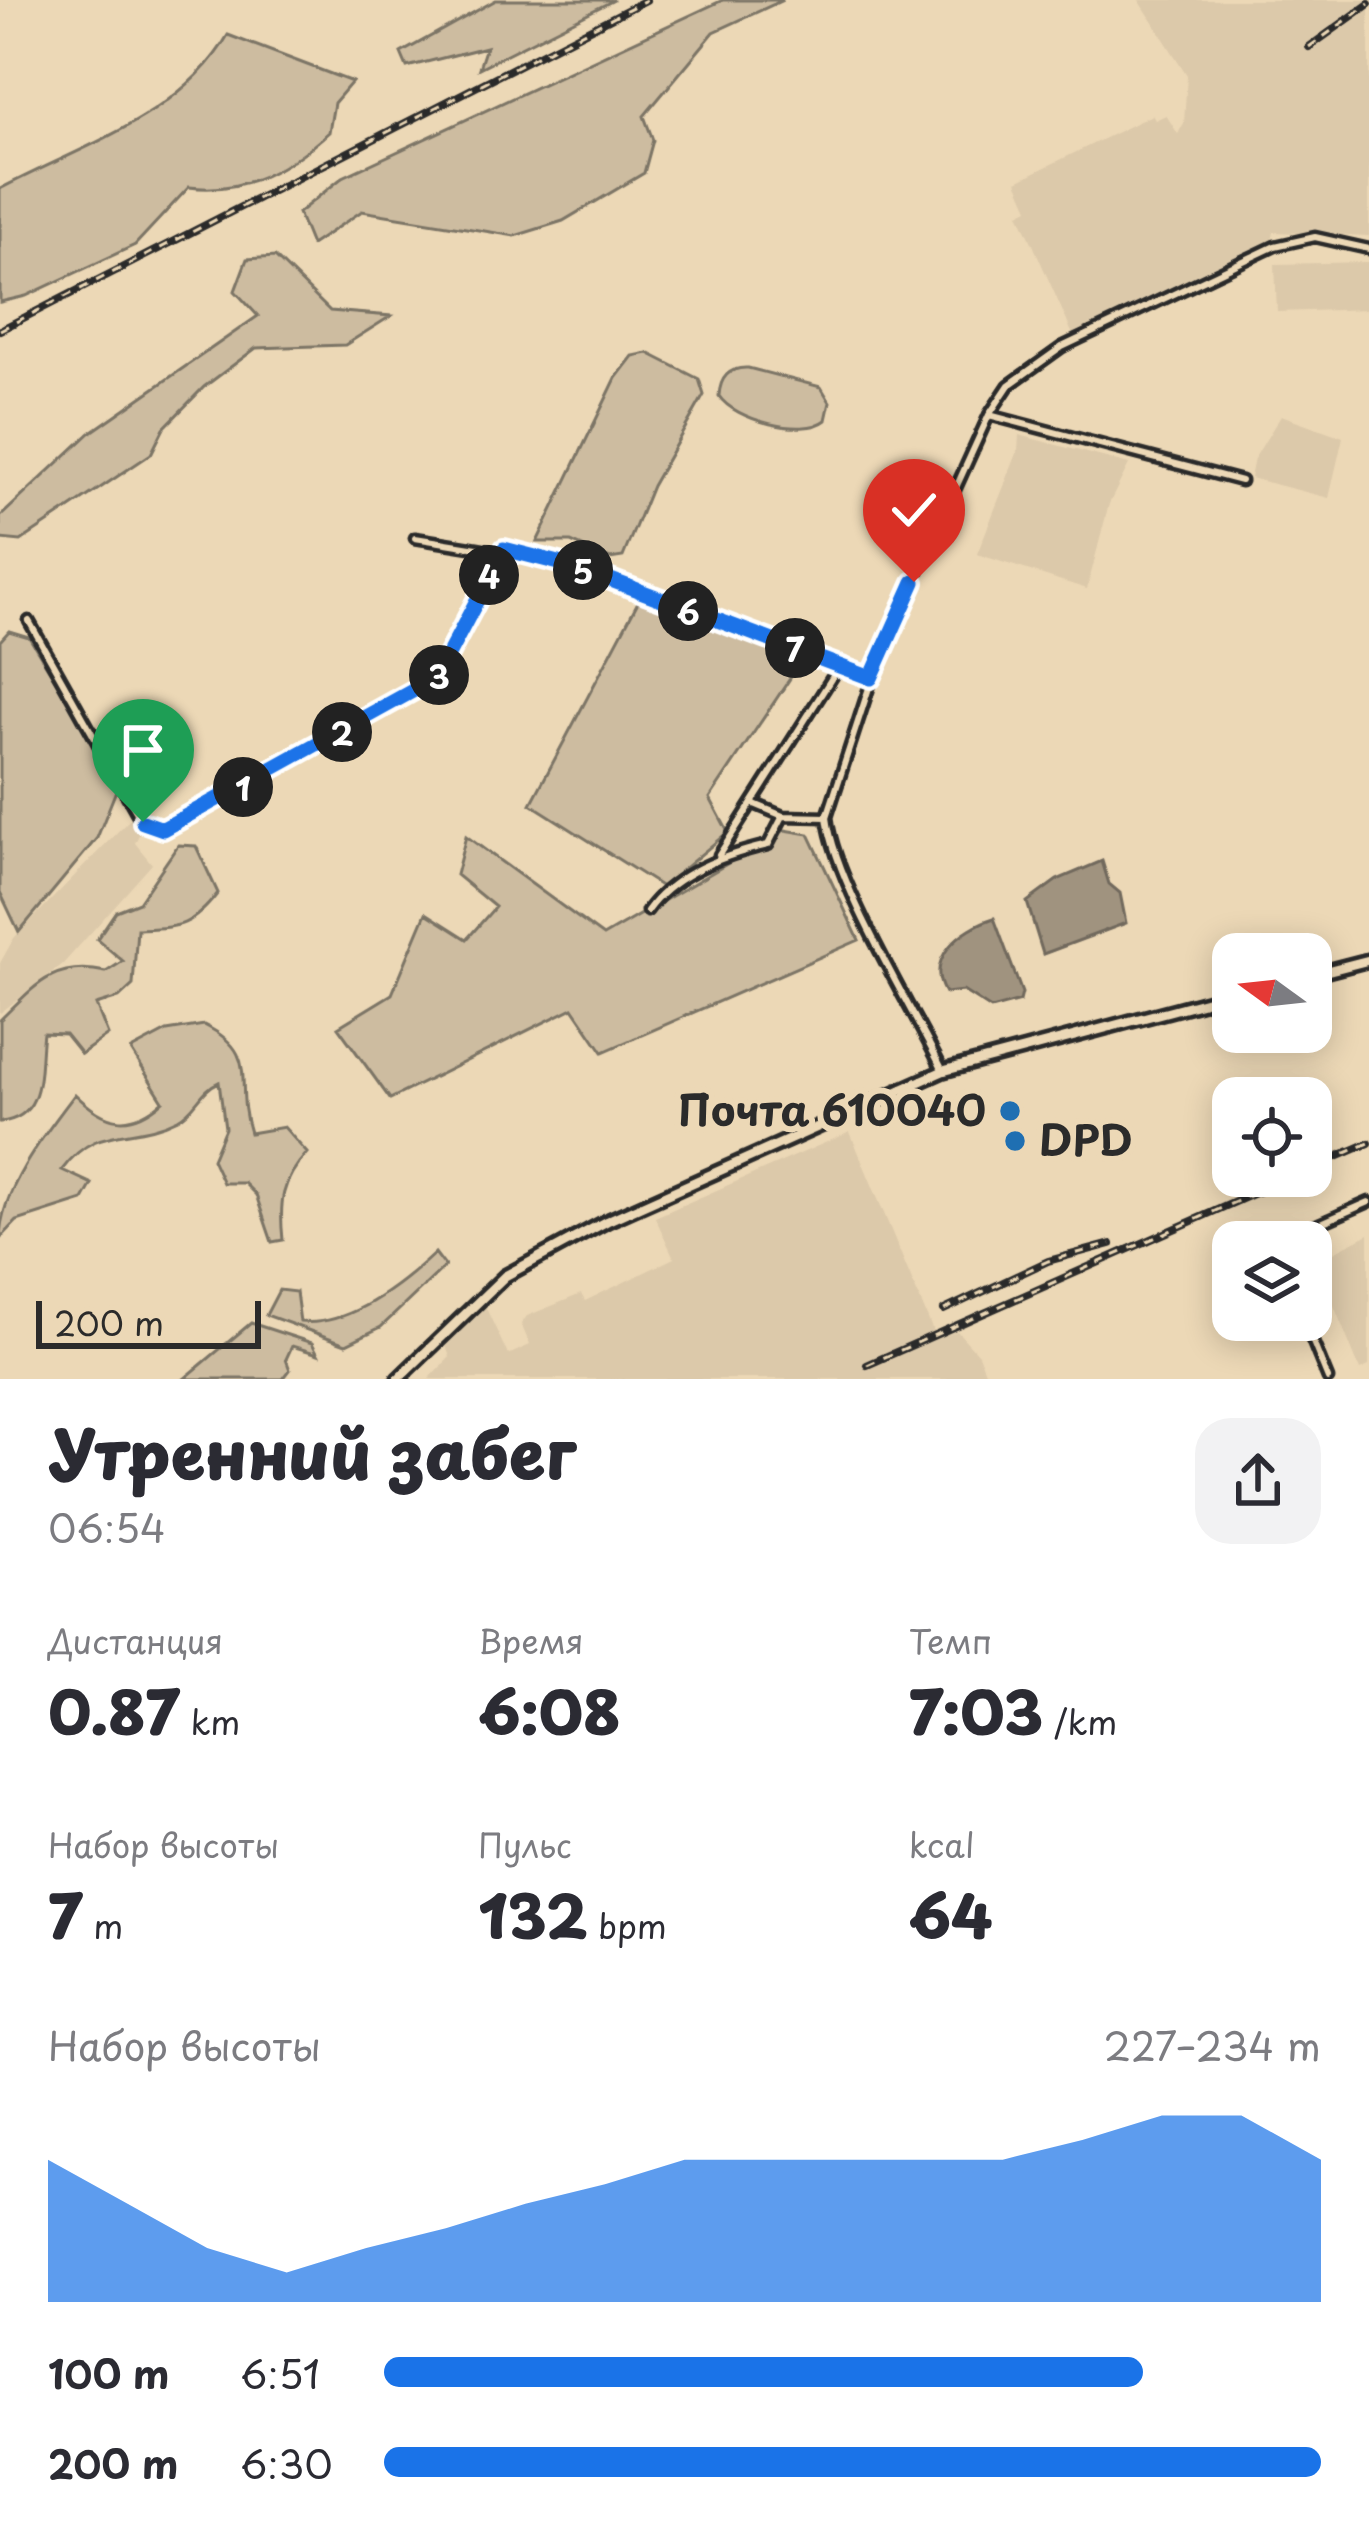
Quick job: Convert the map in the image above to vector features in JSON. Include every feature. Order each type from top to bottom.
[{"type":"main road","points":[[1332,970],[1369,960]]},
{"type":"main road","points":[[398,1379],[493,1286],[538,1255],[943,1071],[1212,1000]]},
{"type":"street","points":[[943,1071],[835,850],[827,817],[871,678],[989,415],[1009,385],[1042,359],[1275,246],[1315,237],[1369,250]]},
{"type":"street","points":[[989,415],[1241,481]]},
{"type":"street","points":[[415,538],[504,549],[579,568],[871,678]]},
{"type":"street","points":[[29,621],[138,815],[163,829],[436,678],[504,549]]},
{"type":"street","points":[[719,856],[839,665]]},
{"type":"street","points":[[752,803],[783,816],[827,817]]},
{"type":"street","points":[[647,911],[657,898],[719,856],[768,845],[783,816]]},
{"type":"street","points":[[1326,1221],[1369,1202]]},
{"type":"street","points":[[1313,1341],[1328,1379]]},
{"type":"shaded area","points":[[496,0],[614,0],[479,68],[486,47],[407,67],[401,53]]},
{"type":"shaded area","points":[[723,0],[783,0],[714,32],[644,116],[653,140],[644,173],[563,221],[515,236],[362,211],[311,245],[298,213],[343,177]]},
{"type":"shaded area","points":[[1139,0],[1369,0],[1369,236],[1274,232],[1272,241],[1073,335],[1019,213],[1029,208],[1017,181],[1152,115],[1155,120],[1166,115],[1178,134],[1184,123],[1187,75]]},
{"type":"shaded area","points":[[228,35],[352,82],[334,103],[329,132],[264,176],[228,187],[189,187],[135,245],[26,296],[0,302],[0,189],[156,108],[208,63]]},
{"type":"shaded area","points":[[275,257],[330,311],[391,316],[345,345],[256,348],[204,387],[164,428],[151,454],[21,541],[0,539],[0,517],[90,433],[258,316],[235,291],[247,259]]},
{"type":"shaded area","points":[[1369,262],[1369,309],[1277,312],[1275,264]]},
{"type":"shaded area","points":[[648,353],[699,379],[704,395],[652,486],[623,557],[610,559],[571,542],[537,542],[616,378],[633,356]]},
{"type":"shaded area","points":[[736,369],[821,387],[830,402],[826,420],[786,427],[754,419],[727,405],[719,396],[721,384]]},
{"type":"shaded area","points":[[1281,415],[1343,437],[1329,498],[1250,478],[1254,459]]},
{"type":"shaded area","points":[[1019,435],[1129,464],[1109,504],[1087,589],[977,554],[1018,451]]},
{"type":"shaded area","points":[[640,598],[784,653],[795,671],[710,798],[728,832],[662,887],[531,804]]},
{"type":"shaded area","points":[[9,631],[29,637],[119,783],[97,838],[19,932],[0,892],[0,641]]},
{"type":"shaded area","points":[[130,819],[141,830],[135,843],[152,864],[63,964],[0,1013],[0,963],[14,938]]},
{"type":"shaded area","points":[[785,830],[809,834],[859,940],[603,1052],[573,1008],[390,1099],[338,1027],[392,994],[426,913],[467,939],[495,907],[456,875],[466,836],[603,936]]},
{"type":"shaded area","points":[[178,845],[196,846],[218,893],[183,923],[137,929],[133,985],[119,998],[96,1005],[108,1035],[81,1054],[65,1034],[43,1033],[33,1101],[15,1118],[0,1122],[0,1020],[24,996],[59,973],[106,972],[123,961],[97,939],[116,911],[139,902]]},
{"type":"shaded area","points":[[1102,861],[1109,884],[1120,893],[1126,923],[1043,954],[1027,902],[1057,880]]},
{"type":"shaded area","points":[[994,918],[1022,993],[1020,1001],[991,1009],[963,991],[945,993],[939,968],[959,937]]},
{"type":"shaded area","points":[[204,1025],[222,1036],[240,1058],[250,1133],[284,1127],[307,1153],[284,1193],[283,1240],[272,1242],[256,1195],[244,1183],[223,1183],[212,1159],[225,1128],[219,1082],[178,1119],[102,1139],[75,1155],[62,1170],[92,1184],[83,1200],[17,1221],[0,1239],[16,1182],[75,1094],[107,1117],[140,1116],[163,1101],[131,1050],[167,1031]]},
{"type":"shaded area","points":[[850,1132],[936,1338],[957,1331],[978,1354],[988,1379],[429,1379],[450,1357],[446,1346],[485,1306],[508,1355],[530,1345],[521,1324],[527,1316],[581,1294],[585,1301],[674,1258],[655,1217]]},
{"type":"shaded area","points":[[1369,1234],[1369,1366],[1360,1370],[1332,1301],[1332,1253]]},
{"type":"shaded area","points":[[435,1253],[445,1266],[381,1327],[346,1344],[266,1315],[279,1290],[296,1292],[300,1322],[337,1318],[390,1290]]},
{"type":"shaded area","points":[[251,1323],[312,1343],[318,1354],[292,1346],[286,1359],[290,1370],[283,1379],[184,1379]]},
{"type":"railway","points":[[0,330],[646,0]]},
{"type":"railway","points":[[1309,47],[1369,4]]},
{"type":"railway","points":[[1332,1159],[1369,1143]]},
{"type":"railway","points":[[867,1365],[1247,1197]]},
{"type":"railway","points":[[944,1310],[1048,1261],[1111,1244]]},
{"type":"place","name":"Почта 610040","points":[[1010,1111]]},
{"type":"place","name":"DPD","points":[[1015,1141]]},
{"type":"route","points":[[143,822],[163,829],[436,678],[504,549],[579,568],[871,678],[914,582]]}]
